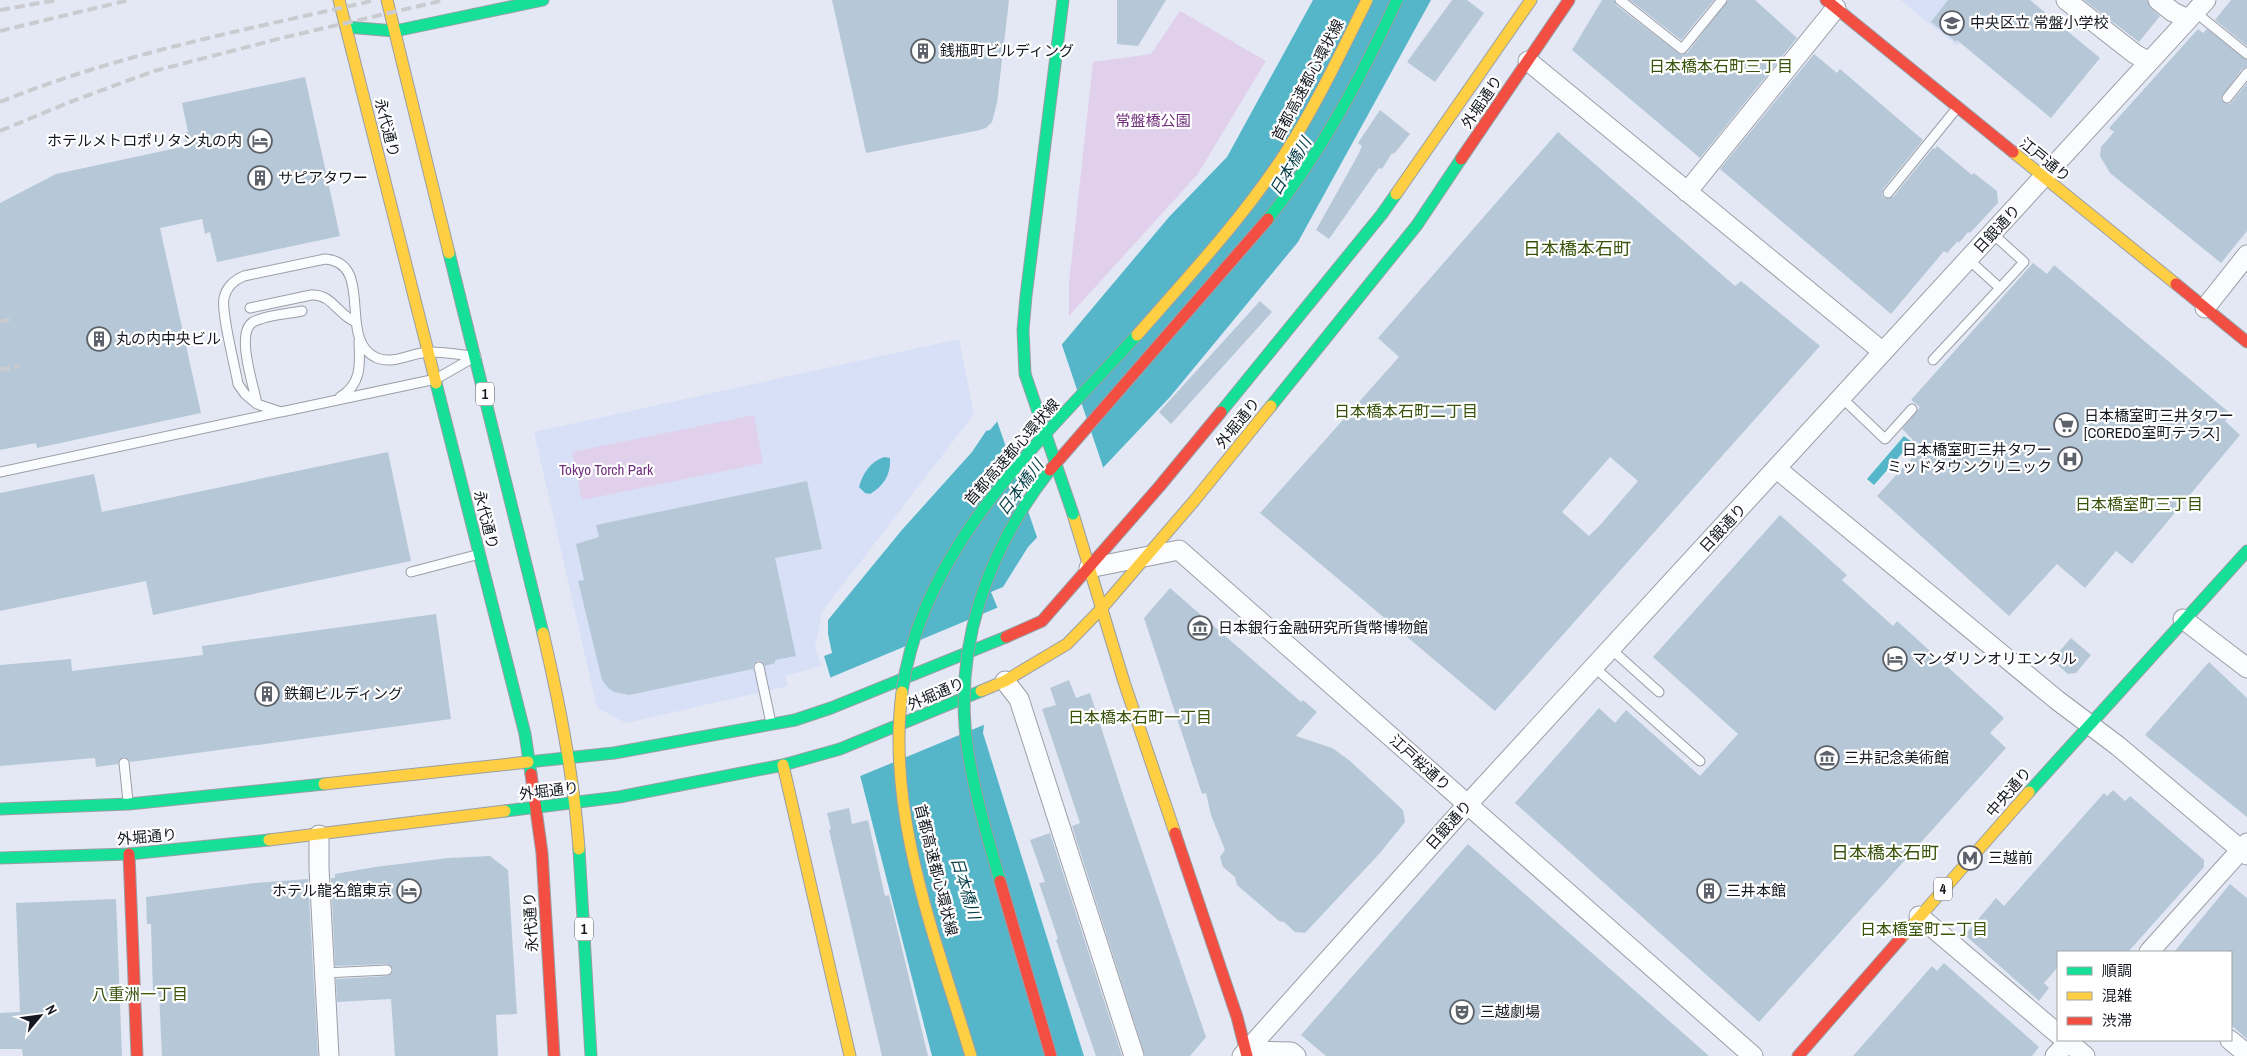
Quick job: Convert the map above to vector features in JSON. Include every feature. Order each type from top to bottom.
[{"type":"main road","name":"永代通り","points":[[339,0],[436,378],[530,762],[542,853],[554,1056]]},
{"type":"main road","points":[[346,27],[395,31],[543,0]]},
{"type":"main road","points":[[1062,0],[1026,296],[1023,330],[1025,374],[1073,514],[1124,682],[1237,1017],[1245,1054]]},
{"type":"main road","name":"首都高速都心環状線","points":[[971,1056],[925,899],[905,810],[901,779],[898,720],[902,681],[912,637],[938,578],[965,533],[986,504],[1010,474],[1162,308],[1252,200],[1284,156],[1314,106],[1367,0]]},
{"type":"main road","points":[[1051,1056],[987,833],[966,739],[964,711],[966,666],[973,627],[985,583],[1001,544],[1013,522],[1046,476],[1083,430],[1198,302],[1271,215],[1303,172],[1350,96],[1397,0]]},
{"type":"main road","name":"外堀通り","points":[[0,810],[129,804],[570,758],[614,753],[772,725],[795,720],[831,708],[1031,627],[1042,621],[1159,487],[1382,214],[1531,0]]},
{"type":"main road","name":"外堀通り","points":[[0,858],[129,854],[319,834],[619,797],[783,765],[840,749],[954,704],[1005,681],[1067,644],[1148,556],[1418,225],[1569,0]]},
{"type":"main road","name":"永代通り","points":[[388,4],[560,702],[576,803],[591,1056]]},
{"type":"main road","name":"江戸通り","points":[[1831,4],[2247,342]]},
{"type":"main road","points":[[346,27],[362,18]]},
{"type":"main road","name":"中央通り","points":[[1798,1056],[2089,724],[2247,551]]},
{"type":"main road","points":[[783,765],[850,1056]]},
{"type":"main road","points":[[129,854],[137,1056]]},
{"type":"street","points":[[2066,0],[2135,54],[2145,72]]},
{"type":"street","points":[[2158,0],[2173,12],[2196,10]]},
{"type":"street","points":[[1687,192],[1831,4]]},
{"type":"street","name":"日銀通り","points":[[1245,1054],[1467,805],[1993,234],[2043,177],[2145,72],[2196,10]]},
{"type":"street","points":[[1528,61],[1883,352]]},
{"type":"street","points":[[2204,308],[2247,255]]},
{"type":"street","points":[[1777,469],[2057,700],[2118,746],[2245,849],[2149,951]]},
{"type":"street","name":"江戸桜通り","points":[[1089,568],[1179,550],[1753,1056]]},
{"type":"street","points":[[2184,619],[2247,668]]},
{"type":"street","points":[[1005,681],[1018,699],[1134,1056]]},
{"type":"street","points":[[319,834],[319,868],[329,1056]]},
{"type":"street","points":[[1919,916],[2057,1032]]},
{"type":"street","points":[[2055,1056],[2064,1041]]},
{"type":"street","points":[[2067,1041],[2085,1056]]},
{"type":"street","points":[[2231,1041],[2247,1054]]},
{"type":"street","points":[[1245,1054],[1291,1052],[1296,1056]]},
{"type":"lane","points":[[1620,0],[1682,49],[1722,0]]},
{"type":"lane","points":[[2196,10],[2247,54]]},
{"type":"lane","points":[[2227,98],[2247,73]]},
{"type":"lane","points":[[1888,193],[1957,108]]},
{"type":"lane","points":[[1933,360],[2024,262],[1993,234]]},
{"type":"lane","points":[[281,412],[258,404],[245,394],[238,384],[223,307],[225,294],[232,283],[244,276],[330,259],[342,265],[351,277],[359,338],[360,367],[358,379],[345,394],[335,400]]},
{"type":"lane","points":[[1969,260],[2000,288]]},
{"type":"lane","points":[[250,308],[311,295],[321,295],[330,300],[343,316],[356,322]]},
{"type":"lane","points":[[258,404],[245,348],[244,338],[248,327],[260,320],[302,311]]},
{"type":"lane","points":[[359,338],[368,352],[382,360],[392,360],[428,352],[476,356]]},
{"type":"lane","points":[[0,472],[436,378],[476,356]]},
{"type":"lane","points":[[1842,398],[1885,439],[1912,409]]},
{"type":"lane","points":[[412,572],[479,554]]},
{"type":"lane","points":[[1611,649],[1659,692]]},
{"type":"lane","points":[[759,667],[772,725]]},
{"type":"lane","points":[[1594,667],[1700,761]]},
{"type":"lane","points":[[124,763],[129,804]]},
{"type":"lane","points":[[324,973],[386,970]]},
{"type":"shaded area","name":"中央区立 常盤小学校","points":[[1900,0],[1994,0],[1957,46]]},
{"type":"shaded area","points":[[959,339],[974,414],[822,612],[815,647],[821,666],[785,676],[788,686],[626,723],[597,708],[534,432]]},
{"type":"green space","name":"常盤橋公園","points":[[1180,11],[1266,61],[1197,175],[1069,316],[1069,283],[1093,62],[1151,54]]},
{"type":"green space","name":"Tokyo Torch Park","points":[[754,415],[763,463],[582,500],[572,452]]},
{"type":"water","name":"日本橋川","points":[[1313,0],[1431,0],[1298,242],[1170,397],[1028,547],[1003,587],[991,592],[998,609],[983,733],[1084,1056],[932,1056],[861,779],[824,656],[832,653],[828,634],[828,620],[901,531],[972,452],[986,431],[990,430],[1169,217],[1227,157]]},
{"type":"water","points":[[1904,436],[1912,442],[1874,485],[1867,479]]},
{"type":"water","points":[[884,457],[890,458],[886,479],[875,491],[870,494],[865,493],[859,487],[863,477],[871,465]]},
{"type":"pier","points":[[1061,342],[1104,470],[1038,540],[996,418]]},
{"type":"pier","points":[[999,607],[986,724],[858,777],[827,679]]},
{"type":"building","name":"銭瓶町ビルディング","points":[[832,0],[1009,0],[997,103],[992,122],[986,128],[980,130],[866,153]]},
{"type":"building","points":[[1117,0],[1166,0],[1138,46],[1117,44]]},
{"type":"building","points":[[1452,0],[1467,0],[1484,13],[1435,82],[1407,62]]},
{"type":"building","points":[[1602,0],[1614,0],[1616,5],[1681,55],[1687,53],[1728,0],[1755,0],[1797,38],[1700,158],[1572,50]]},
{"type":"building","points":[[1630,0],[1714,0],[1681,40]]},
{"type":"building","points":[[1948,0],[2030,0],[2100,58],[2051,118],[1957,40],[1956,42],[1931,22]]},
{"type":"building","points":[[2084,0],[2147,0],[2151,8],[2160,16],[2139,42]]},
{"type":"building","points":[[2231,0],[2247,0],[2247,46],[2215,20]]},
{"type":"building","points":[[2198,29],[2203,33],[2207,29],[2247,60],[2247,67],[2242,69],[2221,98],[2224,103],[2230,104],[2247,83],[2247,231],[2221,263],[2110,173],[2100,156],[2101,147],[2114,132],[2109,128]]},
{"type":"building","points":[[1814,54],[1837,73],[1840,69],[1923,140],[1883,189],[1882,195],[1884,198],[1893,197],[1933,148],[1935,149],[1937,146],[1972,175],[1974,173],[1997,191],[1998,203],[1959,243],[1958,241],[1947,253],[1944,251],[1891,314],[1720,169]]},
{"type":"building","points":[[305,77],[340,236],[217,262],[210,232],[205,234],[202,219],[160,228],[201,413],[37,448],[36,443],[0,450],[0,203],[56,174],[186,146],[183,133],[188,132],[182,103]]},
{"type":"building","points":[[1380,110],[1410,134],[1394,154],[1392,153],[1382,169],[1379,168],[1329,239],[1316,230],[1358,155],[1362,146],[1358,143]]},
{"type":"building","points":[[1558,132],[1735,286],[1741,281],[1820,346],[1495,711],[1260,513],[1399,357],[1378,338]],"holes":[[[1610,457],[1638,481],[1589,536],[1562,512]]]},
{"type":"building","name":"日本橋室町三井タワー [COREDO室町テラス]","points":[[2033,263],[2047,274],[2054,265],[2231,414],[2225,421],[2240,435],[2132,564],[2116,551],[2085,588],[2057,564],[2009,616],[1877,496],[1921,448],[1902,429],[1920,407],[1911,400]]},
{"type":"building","points":[[1260,301],[1272,312],[1171,424],[1159,412]]},
{"type":"building","points":[[388,452],[411,561],[153,615],[146,581],[0,611],[0,493],[94,474],[102,512]]},
{"type":"building","points":[[807,481],[822,549],[775,558],[796,656],[775,660],[775,663],[765,666],[761,661],[757,661],[753,665],[753,669],[629,695],[614,692],[608,688],[602,680],[578,581],[584,580],[576,544],[599,537],[596,525]]},
{"type":"building","points":[[1780,515],[1847,575],[1842,580],[1893,626],[1897,621],[2004,718],[1990,733],[2006,748],[1759,1022],[1515,803],[1599,708],[1615,723],[1626,710],[1700,776],[1738,734],[1653,657]]},
{"type":"building","points":[[1170,588],[1301,702],[1303,700],[1317,712],[1296,736],[1332,748],[1349,760],[1403,810],[1405,822],[1380,853],[1305,933],[1295,932],[1284,922],[1279,921],[1237,885],[1235,877],[1223,867],[1220,857],[1225,850],[1211,815],[1206,793],[1202,794],[1144,618]]},
{"type":"building","name":"鉄鋼ビルディング","points":[[436,614],[451,719],[130,762],[127,758],[123,757],[119,760],[118,764],[96,767],[95,758],[0,766],[0,665],[71,659],[72,671],[203,655],[202,646]]},
{"type":"building","points":[[2071,638],[2091,655],[2076,673],[2068,674],[2052,660]]},
{"type":"building","points":[[2209,662],[2247,698],[2247,817],[2145,735]]},
{"type":"building","points":[[1069,680],[1076,698],[1090,693],[1206,1037],[1190,1056],[1145,1056],[1072,826],[1080,823],[1042,709],[1056,705],[1050,688]]},
{"type":"building","points":[[2113,790],[2125,801],[2130,796],[2204,860],[2204,867],[2129,951],[2057,951],[2057,968],[2044,983],[2049,988],[2039,1001],[1965,935],[1996,898],[2004,906],[2104,793],[2107,796]]},
{"type":"building","points":[[849,808],[852,824],[868,820],[885,896],[889,895],[928,1056],[882,1056],[829,830],[831,829],[827,813]]},
{"type":"building","points":[[1050,833],[1122,1056],[1096,1056],[1056,940],[1058,939],[1039,883],[1045,882],[1030,840]]},
{"type":"building","points":[[1468,844],[1709,1056],[1326,1056],[1301,1035]]},
{"type":"building","points":[[490,856],[508,870],[517,1014],[496,1015],[498,1056],[395,1056],[391,999],[337,1002],[336,979],[387,976],[392,973],[393,969],[387,964],[335,966],[331,878],[335,878],[335,874],[375,867],[448,858]]},
{"type":"building","points":[[308,879],[318,1056],[162,1056],[159,994],[153,994],[151,924],[147,924],[146,897],[255,883]]},
{"type":"building","points":[[2230,884],[2247,898],[2247,1039],[2232,1026],[2232,951],[2175,951]]},
{"type":"building","points":[[116,899],[122,1056],[23,1056],[22,1049],[0,1049],[0,1013],[20,1012],[16,903]]},
{"type":"building","points":[[1944,963],[2039,1047],[2032,1056],[1853,1056],[1932,966],[1937,971]]},
{"type":"railway","points":[[0,10],[57,0]]},
{"type":"railway","points":[[0,31],[129,0]]},
{"type":"railway","points":[[0,102],[92,69],[139,56],[233,32],[376,0]]},
{"type":"railway","points":[[0,131],[70,102],[154,71],[286,37],[445,0]]},
{"type":"railway","points":[[0,322],[11,319]]},
{"type":"railway","points":[[0,370],[19,366]]},
{"type":"traffic: fast","points":[[346,27],[395,31],[543,0]]},
{"type":"traffic: fast","points":[[1025,374],[1023,330],[1026,296],[1063,0]]},
{"type":"traffic: fast","points":[[1268,219],[1288,194],[1323,141],[1355,85],[1397,0]]},
{"type":"traffic: fast","points":[[1271,406],[1417,225],[1461,159]]},
{"type":"traffic: fast","points":[[1221,412],[1382,214],[1396,194]]},
{"type":"traffic: fast","points":[[449,253],[543,633]]},
{"type":"traffic: fast","points":[[902,692],[914,639],[934,589],[960,542],[992,497],[1027,455],[1137,335]]},
{"type":"traffic: fast","points":[[1025,374],[1073,514]]},
{"type":"traffic: fast","points":[[436,383],[525,734],[531,774]]},
{"type":"traffic: fast","points":[[1000,881],[978,801],[968,752],[964,714],[965,676],[970,639],[979,602],[992,567],[1008,533],[1050,470]]},
{"type":"traffic: fast","points":[[2029,792],[2247,551]]},
{"type":"traffic: fast","points":[[528,762],[614,753],[795,720],[831,708],[1006,637]]},
{"type":"traffic: fast","points":[[505,811],[619,797],[783,765],[840,749],[981,691]]},
{"type":"traffic: fast","points":[[0,809],[129,804],[324,784]]},
{"type":"traffic: fast","points":[[0,858],[129,854],[269,840]]},
{"type":"traffic: fast","points":[[579,849],[591,1056]]},
{"type":"traffic: slow","points":[[339,0],[436,383]]},
{"type":"traffic: slow","points":[[387,0],[449,253]]},
{"type":"traffic: slow","points":[[1137,335],[1214,247],[1268,179],[1307,117],[1367,0]]},
{"type":"traffic: slow","points":[[1396,194],[1531,0]]},
{"type":"traffic: slow","points":[[2013,152],[2176,284]]},
{"type":"traffic: slow","points":[[981,691],[1005,681],[1067,644],[1102,608],[1194,501],[1271,406]]},
{"type":"traffic: slow","points":[[1073,514],[1124,682],[1175,833]]},
{"type":"traffic: slow","points":[[543,633],[566,741],[579,849]]},
{"type":"traffic: slow","points":[[902,692],[899,738],[901,784],[908,830],[917,876],[971,1056]]},
{"type":"traffic: slow","points":[[324,784],[528,762]]},
{"type":"traffic: slow","points":[[783,765],[850,1056]]},
{"type":"traffic: slow","points":[[1901,938],[2029,792]]},
{"type":"traffic: slow","points":[[269,840],[505,811]]},
{"type":"traffic: jam","points":[[1461,159],[1569,0]]},
{"type":"traffic: jam","points":[[1826,0],[2013,152]]},
{"type":"traffic: jam","points":[[1050,470],[1268,219]]},
{"type":"traffic: jam","points":[[2176,284],[2247,342]]},
{"type":"traffic: jam","points":[[1006,637],[1042,621],[1159,487],[1221,412]]},
{"type":"traffic: jam","points":[[531,774],[542,853],[554,1056]]},
{"type":"traffic: jam","points":[[1175,833],[1237,1017],[1247,1056]]},
{"type":"traffic: jam","points":[[129,854],[137,1056]]},
{"type":"traffic: jam","points":[[1000,881],[1051,1056]]},
{"type":"traffic: jam","points":[[1798,1056],[1901,938]]},
{"type":"place","name":"中央区立 常盤小学校","points":[[1952,23]]},
{"type":"place","name":"銭瓶町ビルディング","points":[[923,51]]},
{"type":"place","name":"ホテルメトロポリタン丸の内","points":[[260,141]]},
{"type":"place","name":"サピアタワー","points":[[260,178]]},
{"type":"place","name":"丸の内中央ビル","points":[[99,339]]},
{"type":"place","name":"日本橋室町三井タワー [COREDO室町テラス]","points":[[2066,425]]},
{"type":"place","name":"日本橋室町三井タワー ミッドタウンクリニック","points":[[2070,459]]},
{"type":"place","name":"日本銀行金融研究所貨幣博物館","points":[[1200,628]]},
{"type":"place","name":"マンダリンオリエンタル","points":[[1895,659]]},
{"type":"place","name":"鉄鋼ビルディング","points":[[267,694]]},
{"type":"place","name":"三井記念美術館","points":[[1827,758]]},
{"type":"place","name":"三越前","points":[[1970,858]]},
{"type":"place","name":"ホテル龍名館東京","points":[[409,891]]},
{"type":"place","name":"三井本館","points":[[1709,891]]},
{"type":"place","name":"三越劇場","points":[[1462,1012]]},
{"type":"district","name":"日本橋本石町三丁目","points":[[1721,66]]},
{"type":"district","name":"日本橋本石町","points":[[1577,249]]},
{"type":"district","name":"日本橋本石町二丁目","points":[[1406,411]]},
{"type":"district","name":"日本橋室町三丁目","points":[[2139,504]]},
{"type":"district","name":"日本橋本石町一丁目","points":[[1140,717]]},
{"type":"district","name":"日本橋本石町","points":[[1885,853]]},
{"type":"district","name":"日本橋室町二丁目","points":[[1924,929]]},
{"type":"district","name":"八重洲一丁目","points":[[140,994]]}]
